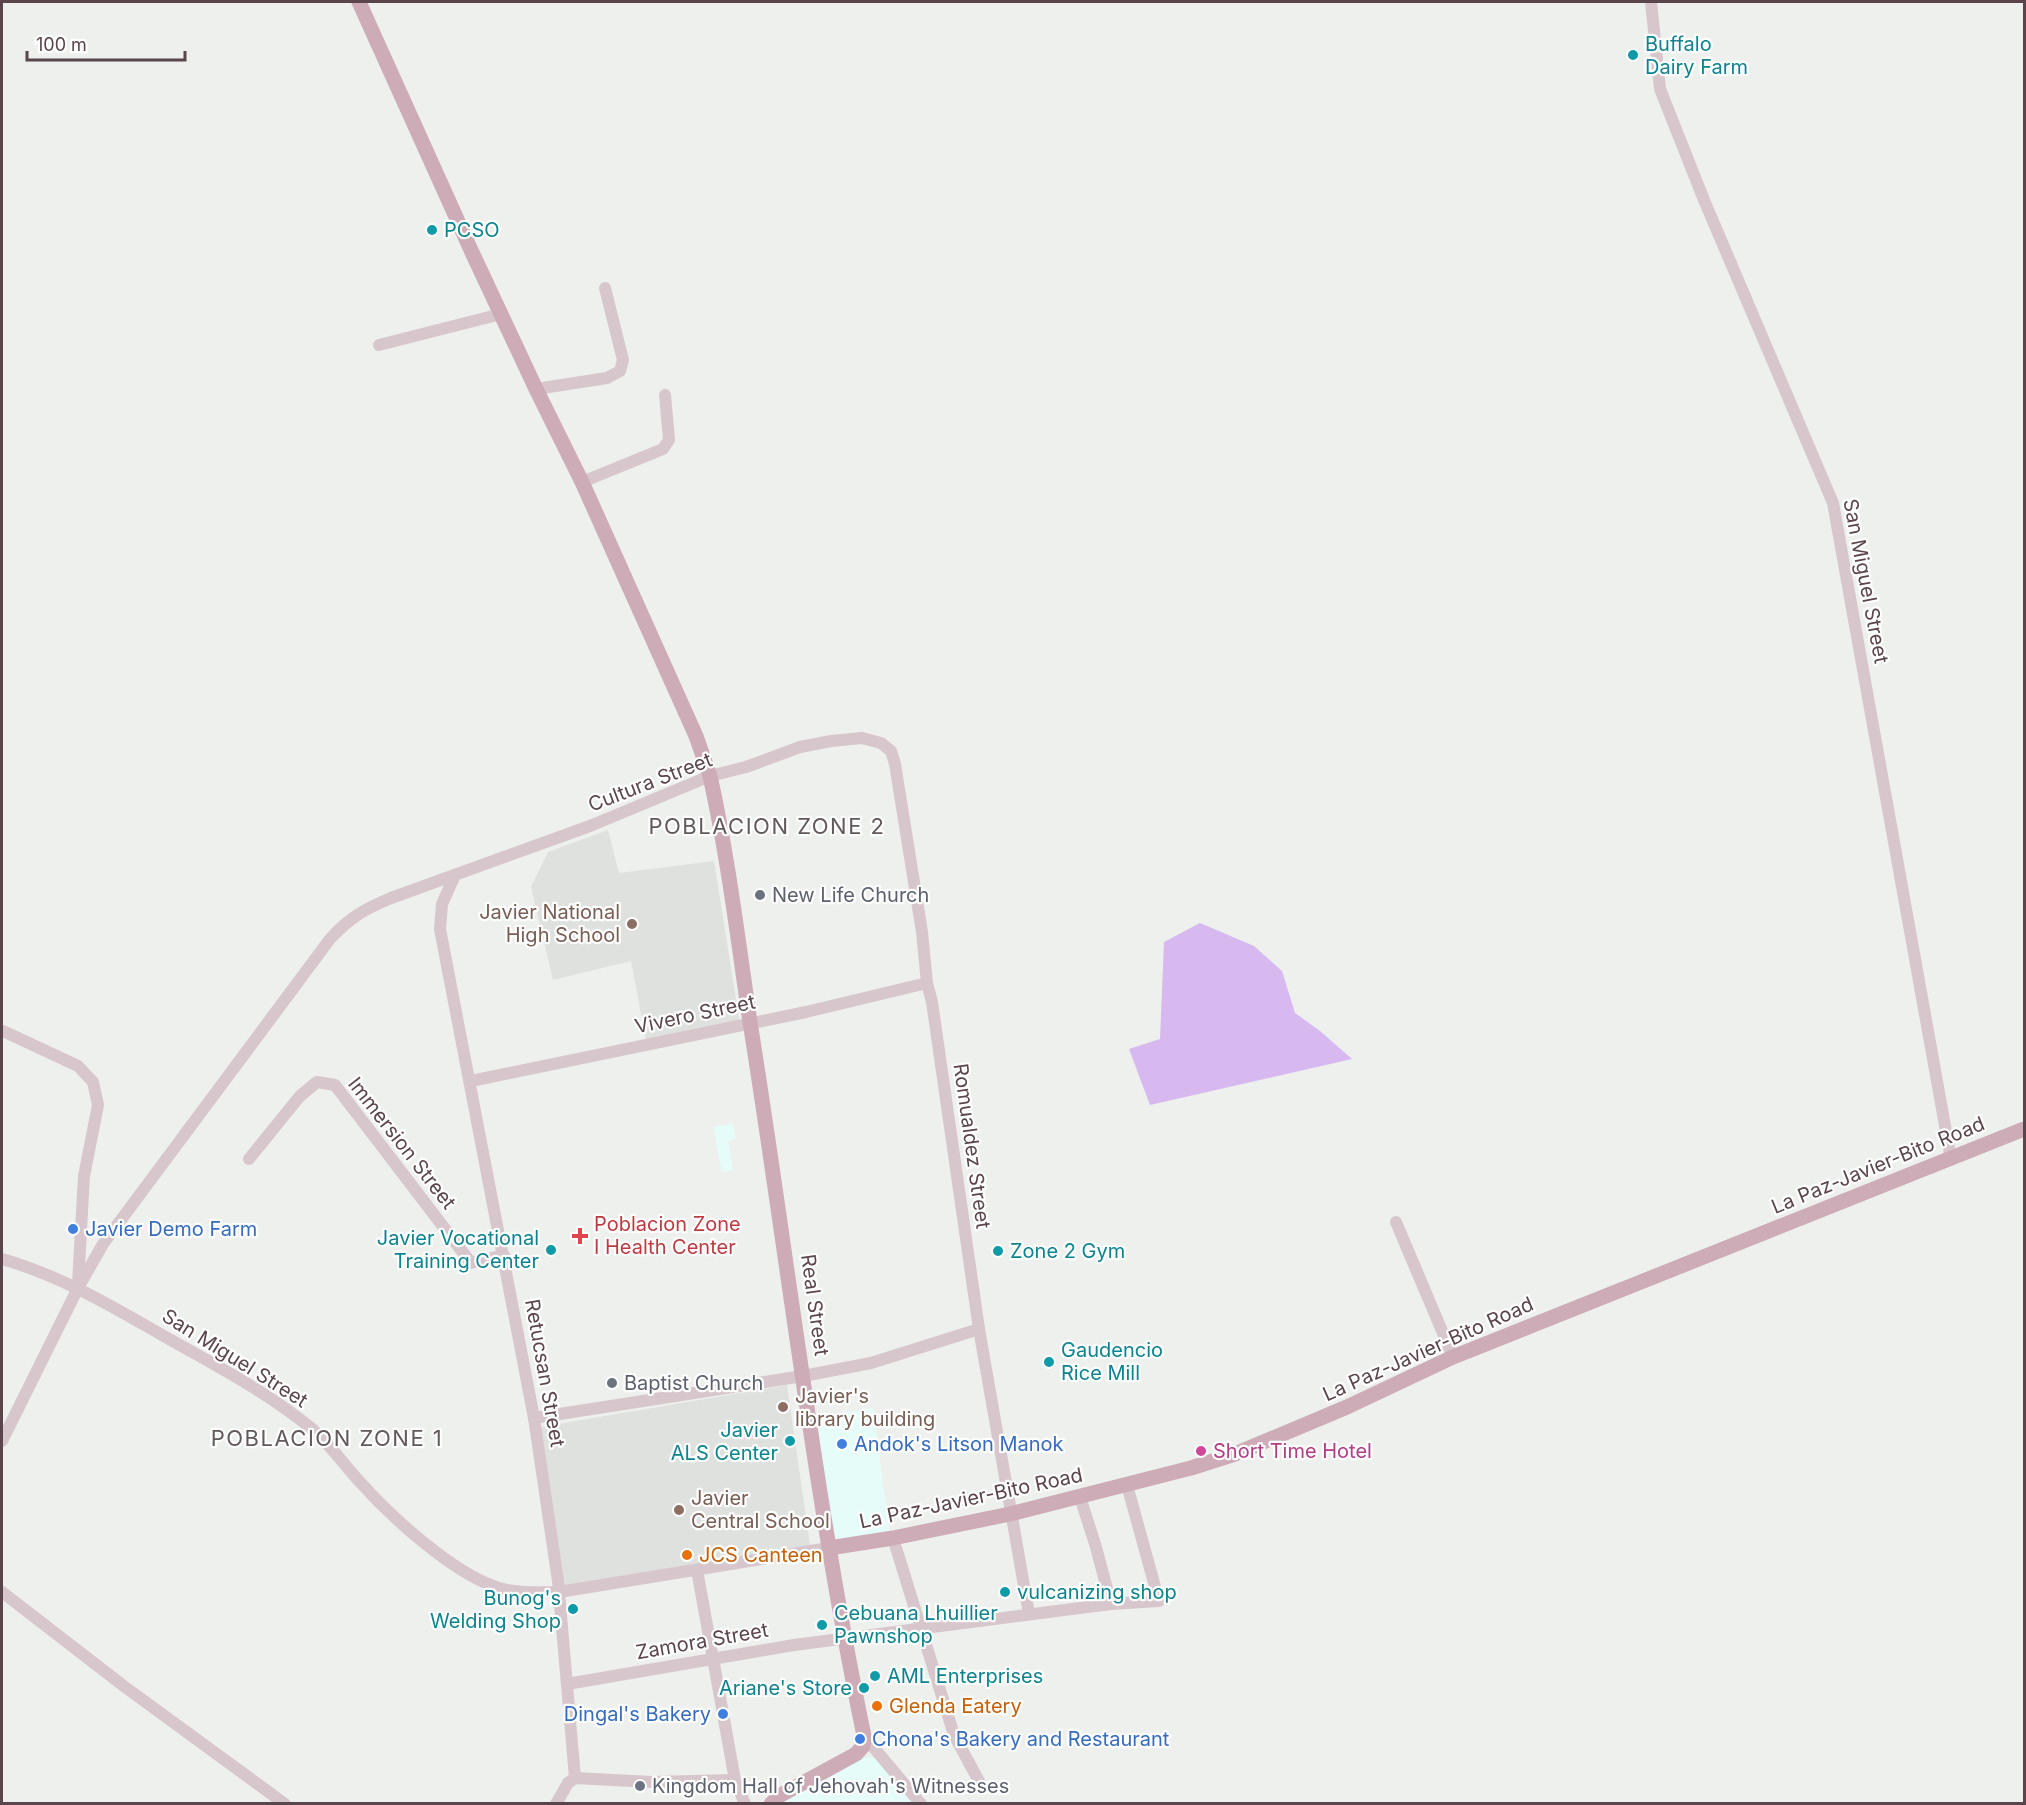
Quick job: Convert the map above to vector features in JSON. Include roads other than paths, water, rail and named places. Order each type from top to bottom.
[{"type":"main road","name":"Real Street","points":[[359,2],[501,314],[582,482],[696,736],[710,776],[750,1022],[829,1548],[864,1736]]},
{"type":"main road","name":"La Paz-Javier-Bito Road","points":[[829,1548],[893,1538],[1010,1514],[1127,1485],[1235,1454],[1347,1407],[1453,1357],[2025,1129]]},
{"type":"main road","points":[[771,1803],[779,1796],[856,1754],[863,1746],[864,1736]]},
{"type":"street","name":"San Miguel Street","points":[[1651,2],[1660,89],[1704,200],[1833,503],[1951,1159]]},
{"type":"street","points":[[536,389],[607,378],[620,371],[623,360],[605,288]]},
{"type":"street","points":[[379,345],[501,314]]},
{"type":"street","points":[[582,482],[663,449],[669,440],[665,395]]},
{"type":"street","name":"Cultura Street","points":[[2,1441],[78,1288],[109,1235],[336,932],[365,909],[590,826],[710,776],[730,772],[800,747],[862,738]]},
{"type":"street","name":"Romualdez Street","points":[[862,738],[881,742],[891,751],[895,764],[922,932],[927,983],[932,1002],[979,1329],[1029,1614]]},
{"type":"street","name":"Retucsan Street","points":[[456,875],[442,904],[440,929],[534,1418],[559,1592],[575,1778]]},
{"type":"street","name":"Vivero Street","points":[[471,1081],[806,1012],[927,983]]},
{"type":"street","points":[[3,1031],[78,1066],[93,1082],[98,1105],[84,1176],[78,1288]]},
{"type":"street","name":"Immersion Street","points":[[249,1159],[300,1096],[317,1082],[335,1085],[471,1263],[504,1255]]},
{"type":"street","points":[[1396,1222],[1453,1357]]},
{"type":"street","name":"San Miguel Street","points":[[2,1258],[30,1267],[78,1288],[241,1379],[312,1429],[377,1500],[451,1563],[497,1588],[520,1593],[559,1592],[829,1548]]},
{"type":"street","points":[[534,1418],[803,1376],[871,1363],[979,1329]]},
{"type":"street","points":[[921,1629],[1111,1604],[1159,1601],[1127,1485]]},
{"type":"street","points":[[1080,1497],[1111,1604]]},
{"type":"street","points":[[893,1538],[954,1735],[980,1783]]},
{"type":"street","points":[[697,1570],[735,1780],[745,1803]]},
{"type":"street","points":[[2,1592],[125,1687],[285,1803]]},
{"type":"street","name":"Zamora Street","points":[[567,1684],[714,1658],[921,1629]]},
{"type":"street","points":[[864,1736],[918,1802]]},
{"type":"street","points":[[556,1803],[568,1783],[575,1778],[651,1782],[735,1780]]},
{"type":"place","name":"Buffalo Dairy Farm","points":[[1633,55]]},
{"type":"place","name":"PCSO","points":[[432,230]]},
{"type":"place","name":"New Life Church","points":[[760,895]]},
{"type":"place","name":"Javier National High School","points":[[632,924]]},
{"type":"place","name":"Javier Demo Farm","points":[[73,1229]]},
{"type":"place","name":"Poblacion Zone I Health Center","points":[[580,1236]]},
{"type":"place","name":"Javier Vocational Training Center","points":[[551,1250]]},
{"type":"place","name":"Zone 2 Gym","points":[[998,1251]]},
{"type":"place","name":"Gaudencio Rice Mill","points":[[1049,1362]]},
{"type":"place","name":"Baptist Church","points":[[612,1383]]},
{"type":"place","name":"Javier's library building","points":[[783,1407]]},
{"type":"place","name":"Javier ALS Center","points":[[790,1441]]},
{"type":"place","name":"Andok's Litson Manok","points":[[842,1444]]},
{"type":"place","name":"Short Time Hotel","points":[[1201,1451]]},
{"type":"place","name":"Javier Central School","points":[[679,1510]]},
{"type":"place","name":"JCS Canteen","points":[[687,1555]]},
{"type":"place","name":"vulcanizing shop","points":[[1005,1592]]},
{"type":"place","name":"Bunog's Welding Shop","points":[[573,1609]]},
{"type":"place","name":"Cebuana Lhuillier Pawnshop","points":[[822,1625]]},
{"type":"place","name":"AML Enterprises","points":[[875,1676]]},
{"type":"place","name":"Ariane's Store","points":[[864,1688]]},
{"type":"place","name":"Glenda Eatery","points":[[877,1706]]},
{"type":"place","name":"Dingal's Bakery","points":[[723,1714]]},
{"type":"place","name":"Chona's Bakery and Restaurant","points":[[860,1739]]},
{"type":"place","name":"Kingdom Hall of Jehovah's Witnesses","points":[[640,1786]]},
{"type":"district","name":"POBLACION ZONE 2","points":[[767,826]]},
{"type":"district","name":"POBLACION ZONE 1","points":[[327,1438]]}]
